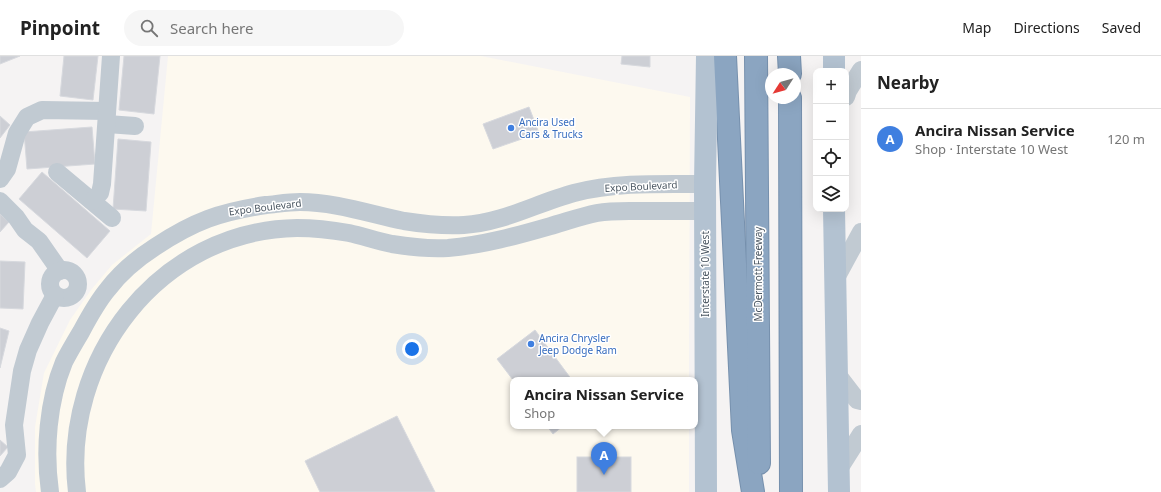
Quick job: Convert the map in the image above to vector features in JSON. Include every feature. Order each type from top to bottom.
[{"type":"highway","points":[[725,56],[743,430],[753,492]]},
{"type":"highway","name":"McDermott Freeway","points":[[756,56],[759,492]]},
{"type":"highway","points":[[789,56],[790,68]]},
{"type":"highway","points":[[790,104],[791,492]]},
{"type":"highway","points":[[791,414],[800,492]]},
{"type":"main road","name":"Interstate 10 West","points":[[706,492],[705,184],[707,56]]},
{"type":"main road","points":[[834,56],[834,68]]},
{"type":"main road","points":[[834,212],[839,492]]},
{"type":"street","points":[[92,201],[100,193],[102,184],[111,56]]},
{"type":"street","points":[[849,89],[861,70]]},
{"type":"street","points":[[0,179],[7,169],[17,132],[27,117],[42,110],[107,117],[135,126]]},
{"type":"street","points":[[57,172],[112,218]]},
{"type":"street","name":"Expo Boulevard","points":[[50,492],[47,449],[54,393],[65,361],[93,310],[109,287],[127,268],[149,250],[177,232],[226,212],[281,203],[316,202],[406,221],[462,225],[481,224],[500,219],[574,193],[620,186],[705,184]]},
{"type":"street","points":[[0,201],[16,217],[25,230],[39,241],[56,274]]},
{"type":"street","points":[[77,492],[75,454],[77,429],[89,380],[99,357],[116,328],[142,296],[181,264],[202,251],[226,242],[272,230],[296,228],[321,229],[348,233],[392,244],[439,248],[495,242],[596,213],[616,211],[706,211]]},
{"type":"street","points":[[835,280],[861,232]]},
{"type":"street","points":[[67,270],[76,277],[78,287],[75,292],[66,298],[60,298],[56,295],[50,286],[56,274],[67,270]]},
{"type":"street","points":[[75,292],[93,310],[116,328]]},
{"type":"street","points":[[0,480],[8,472],[17,455],[14,425],[22,371],[28,350],[40,323],[56,295]]},
{"type":"street","points":[[837,374],[857,400],[861,401]]},
{"type":"street","points":[[839,469],[861,434]]},
{"type":"shaded area","points":[[168,56],[481,56],[690,97],[689,377],[510,377],[510,429],[689,429],[689,492],[36,492],[35,427],[44,373],[70,320],[91,290],[112,265],[151,234]]},
{"type":"building","points":[[0,56],[20,56],[0,64]]},
{"type":"building","points":[[64,56],[98,56],[93,100],[60,96]]},
{"type":"building","points":[[124,56],[160,56],[154,114],[119,110]]},
{"type":"building","points":[[622,56],[650,56],[650,67],[621,64]]},
{"type":"building","name":"Ancira Used Cars & Trucks","points":[[529,107],[539,133],[493,149],[483,124]]},
{"type":"building","points":[[0,116],[10,125],[0,138]]},
{"type":"building","points":[[92,127],[95,164],[27,169],[24,132]]},
{"type":"building","points":[[118,139],[151,142],[146,211],[113,209]]},
{"type":"building","points":[[42,172],[110,231],[87,258],[19,199]]},
{"type":"building","points":[[0,214],[9,222],[0,232]]},
{"type":"building","points":[[0,261],[25,262],[23,309],[0,308]]},
{"type":"building","points":[[0,328],[9,331],[0,368]]},
{"type":"building","name":"Ancira Chrysler Jeep Dodge Ram","points":[[535,330],[570,377],[511,377],[497,359]]},
{"type":"building","points":[[397,416],[435,492],[320,492],[305,461]]},
{"type":"building","points":[[549,429],[559,429],[553,434]]},
{"type":"building","points":[[0,440],[8,447],[0,456]]},
{"type":"building","points":[[577,457],[631,457],[631,492],[577,492]]},
{"type":"place","name":"Ancira Used Cars & Trucks","points":[[511,128]]},
{"type":"place","name":"Ancira Chrysler Jeep Dodge Ram","points":[[531,344]]},
{"type":"place","name":"Ancira Nissan Service","points":[[604,475]]}]
